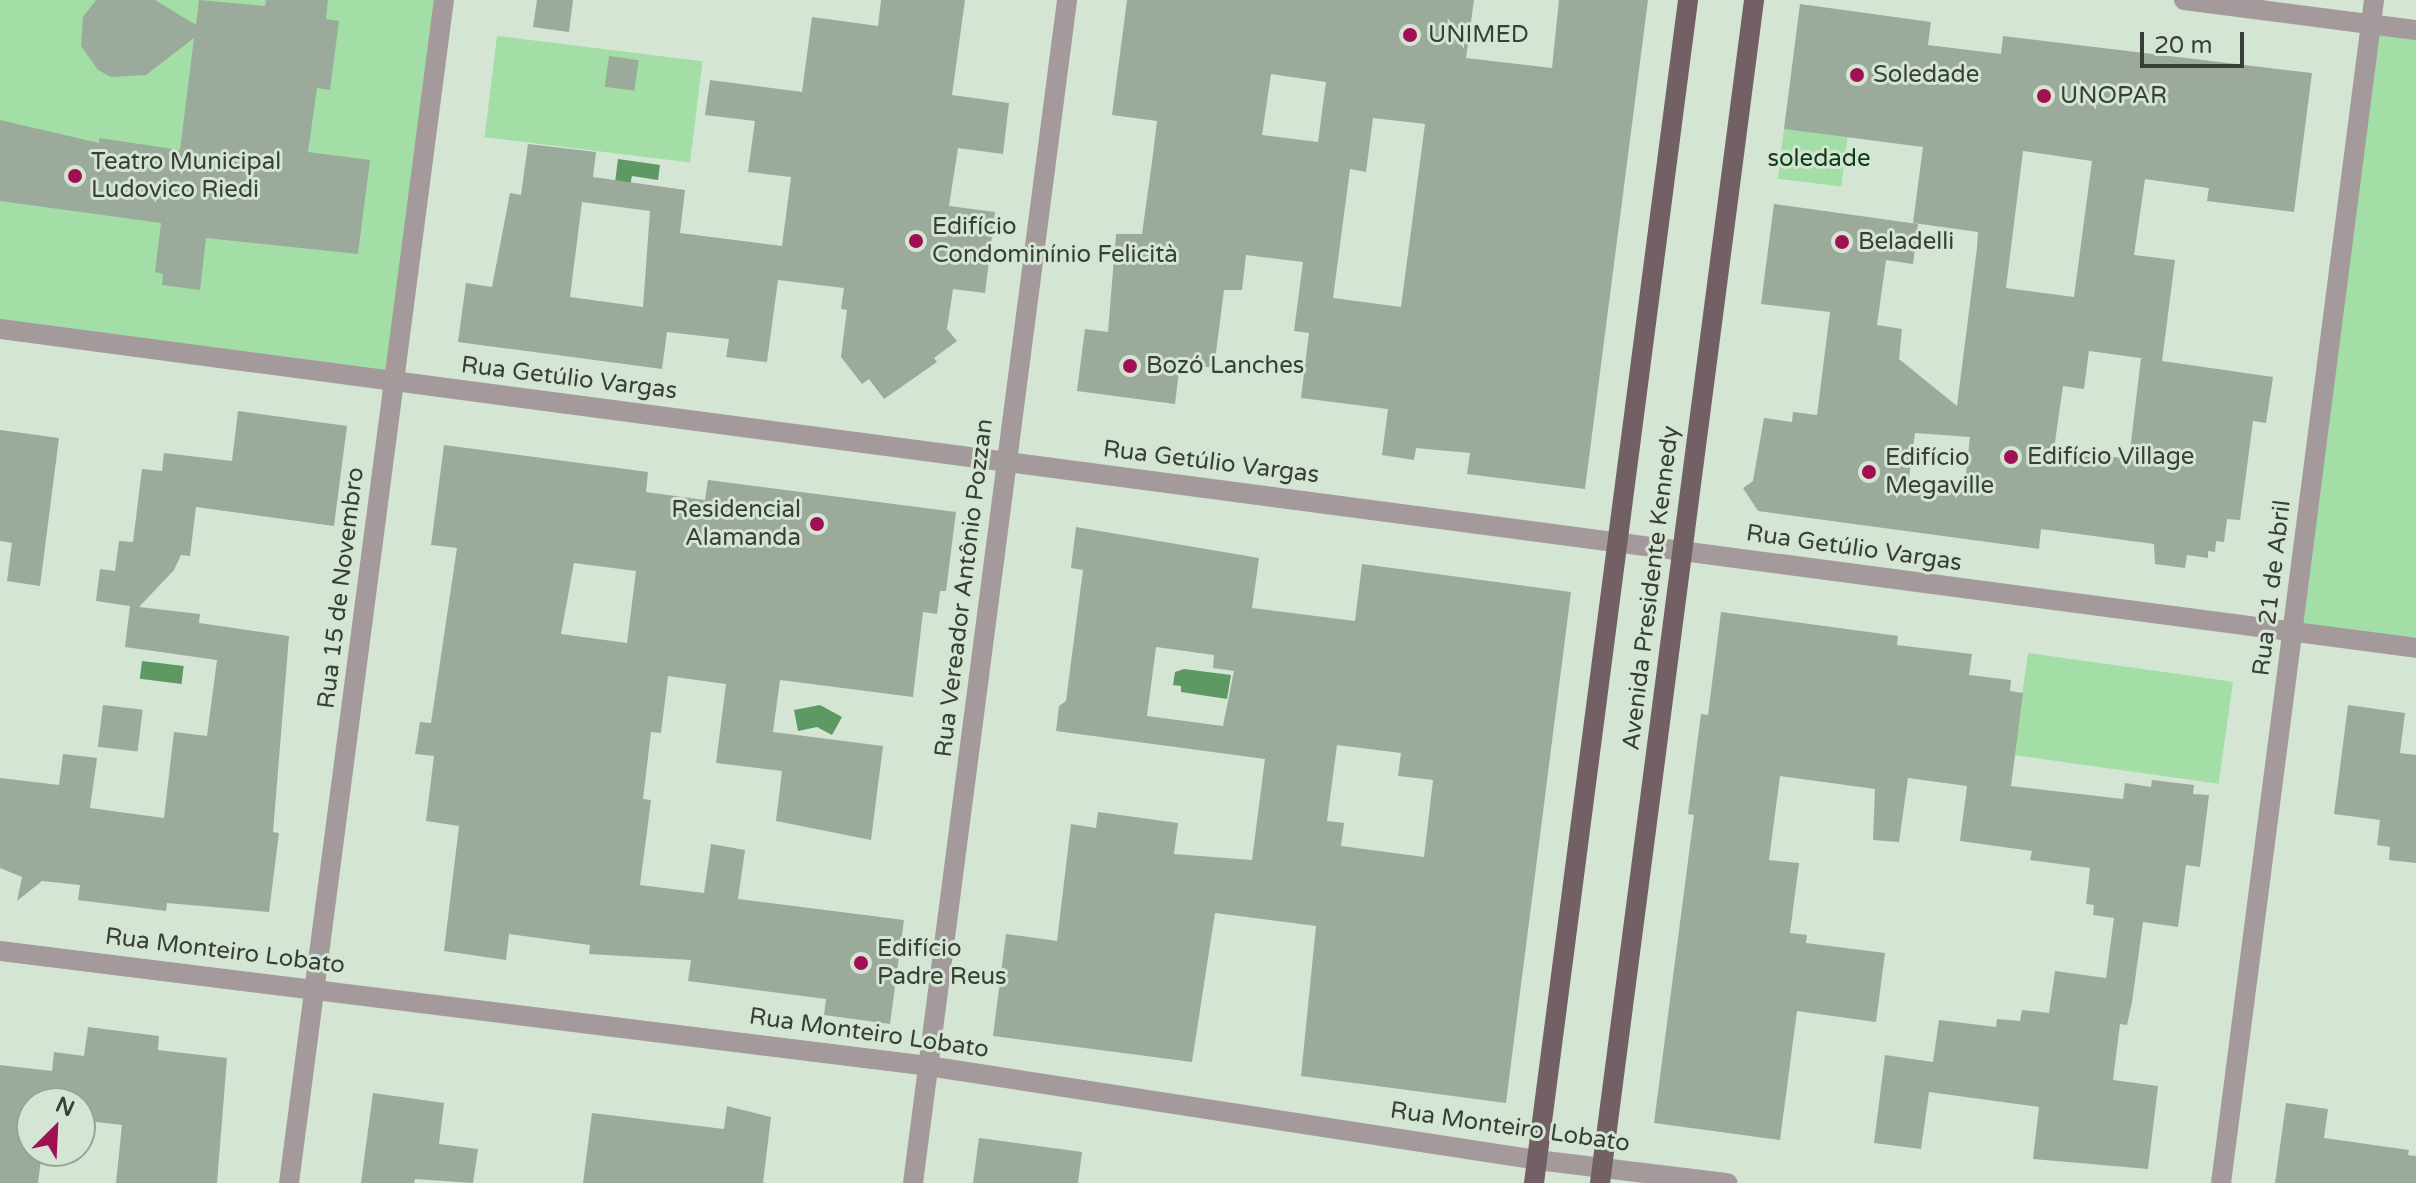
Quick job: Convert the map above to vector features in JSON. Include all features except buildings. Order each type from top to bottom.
[{"type":"main road","name":"Avenida Presidente Kennedy","points":[[1534,1183],[1688,0]]},
{"type":"main road","name":"Avenida Presidente Kennedy","points":[[1601,1175],[1754,0]]},
{"type":"street","name":"Rua 15 de Novembro","points":[[289,1183],[444,0]]},
{"type":"street","name":"Rua Vereador Antônio Pozzan","points":[[913,1183],[1067,0]]},
{"type":"street","points":[[2184,0],[2416,30]]},
{"type":"street","name":"Rua 21 de Abril","points":[[2221,1183],[2374,0]]},
{"type":"street","name":"Rua Getúlio Vargas","points":[[0,329],[2416,648]]},
{"type":"street","name":"Rua Monteiro Lobato","points":[[0,951],[314,986],[928,1066],[1537,1160],[1601,1175],[1728,1183]]},
{"type":"green space","points":[[0,0],[444,0],[395,382],[0,329]]},
{"type":"green space","points":[[2371,24],[2416,30],[2416,648],[2293,632]]},
{"type":"green space","points":[[497,36],[702,61],[690,162],[485,137]]},
{"type":"green space","name":"soledade","points":[[1784,129],[1848,137],[1841,186],[1778,179]]},
{"type":"green space","points":[[2028,653],[2233,682],[2219,784],[2014,755]]},
{"type":"shaded area","points":[[618,159],[660,165],[658,180],[632,176],[629,191],[614,190]]},
{"type":"shaded area","points":[[142,661],[184,666],[181,684],[140,679]]},
{"type":"shaded area","points":[[1184,669],[1231,675],[1227,699],[1181,692],[1181,686],[1173,685],[1175,672]]},
{"type":"shaded area","points":[[820,705],[842,717],[832,735],[817,727],[798,731],[794,710]]},
{"type":"place","name":"UNIMED","points":[[1410,35]]},
{"type":"place","name":"Soledade","points":[[1857,75]]},
{"type":"place","name":"UNOPAR","points":[[2044,96]]},
{"type":"place","name":"Teatro Municipal Ludovico Riedi","points":[[75,176]]},
{"type":"place","name":"Edifício Condominínio Felicità","points":[[916,241]]},
{"type":"place","name":"Beladelli","points":[[1842,242]]},
{"type":"place","name":"Bozó Lanches","points":[[1130,366]]},
{"type":"place","name":"Edifício Village","points":[[2011,457]]},
{"type":"place","name":"Edifício Megaville","points":[[1869,472]]},
{"type":"place","name":"Residencial Alamanda","points":[[817,524]]},
{"type":"place","name":"Edifício Padre Reus","points":[[861,963]]}]
